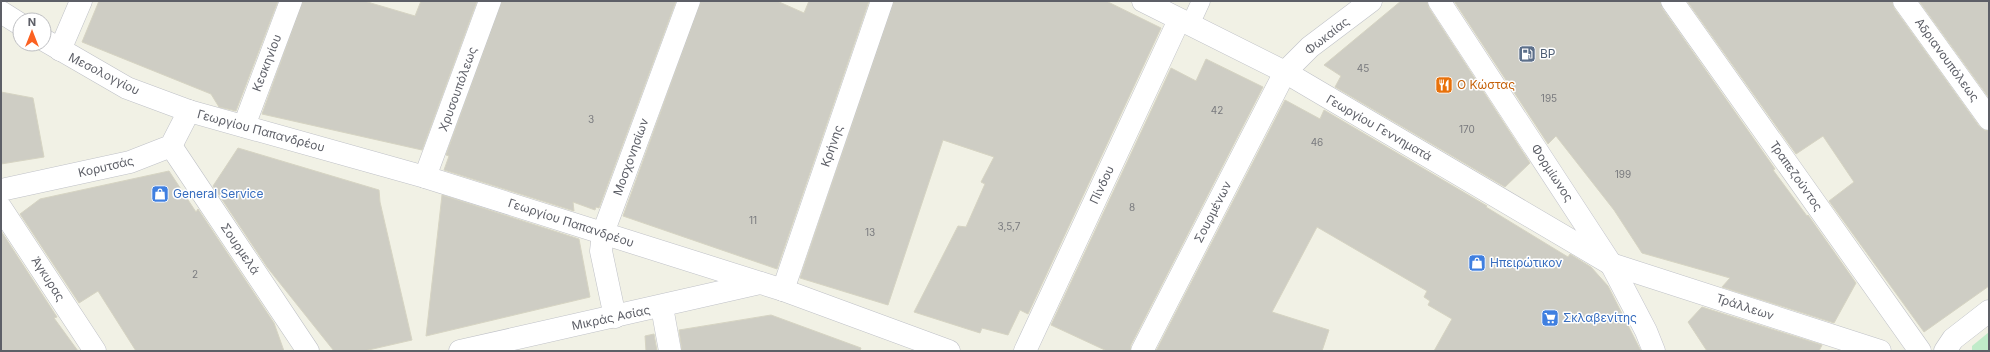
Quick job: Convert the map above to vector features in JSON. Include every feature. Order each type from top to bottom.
[{"type":"street","points":[[52,45],[81,1]]},
{"type":"street","name":"Κεσκηνίου","points":[[244,126],[290,1]]},
{"type":"street","name":"Χρυσουπόλεως","points":[[425,177],[490,1]]},
{"type":"street","name":"Μοσχονησίων","points":[[615,317],[602,250],[603,233],[689,1]]},
{"type":"street","name":"Κρήνης","points":[[783,290],[882,1]]},
{"type":"street","name":"Γεωργίου Γεννηματά","points":[[1143,1],[1285,72],[1611,264]]},
{"type":"street","name":"Φωκαίας","points":[[1285,72],[1310,47],[1371,1]]},
{"type":"street","name":"Φορμίωνος","points":[[1439,1],[1611,264],[1646,331],[1654,351]]},
{"type":"street","name":"Τραπεζούντος","points":[[1672,1],[1920,351]]},
{"type":"street","name":"Αδριανουπόλεως","points":[[1904,1],[1989,119]]},
{"type":"street","points":[[1,12],[12,19]]},
{"type":"street","name":"Πίνδου","points":[[1024,351],[1185,22]]},
{"type":"street","name":"Μεσολογγίου","points":[[52,45],[127,88],[189,111]]},
{"type":"street","name":"Σουρμένων","points":[[1142,351],[1285,72]]},
{"type":"street","points":[[171,146],[189,111]]},
{"type":"street","name":"Γεωργίου Παπανδρέου","points":[[189,111],[425,177],[603,233],[783,290],[949,351]]},
{"type":"street","name":"Κορυτσάς","points":[[1,190],[130,162],[171,146]]},
{"type":"street","name":"Σουρμελά","points":[[171,146],[308,351]]},
{"type":"street","name":"Άγκυρας","points":[[1,208],[95,351]]},
{"type":"street","name":"Τράλλεων","points":[[1611,264],[1880,351]]},
{"type":"street","name":"Μικράς Ασίας","points":[[460,351],[662,307],[760,283]]},
{"type":"street","points":[[662,307],[670,351]]},
{"type":"street","points":[[1945,351],[1953,339],[1989,311]]},
{"type":"lane","points":[[1185,22],[1201,1]]},
{"type":"green space","points":[[1989,332],[1989,351],[1972,351],[1972,346]]},
{"type":"building","points":[[99,1],[278,1],[236,111],[219,107],[211,94],[82,42]]},
{"type":"building","points":[[303,1],[364,1],[415,16],[421,1],[477,1],[422,150],[262,114]]},
{"type":"building","points":[[502,1],[676,1],[599,208],[596,207],[595,210],[573,202],[574,211],[444,170],[449,156],[446,155]]},
{"type":"building","points":[[701,1],[777,1],[804,13],[809,1],[869,1],[777,269],[623,216]]},
{"type":"building","points":[[894,1],[1106,1],[1161,28],[1028,314],[1020,310],[1008,335],[982,328],[980,333],[914,312],[958,226],[966,227],[985,184],[981,182],[994,157],[943,140],[888,305],[800,278]]},
{"type":"building","points":[[1401,1],[1427,1],[1429,8],[1530,163],[1505,187],[1335,87],[1341,76],[1324,65]]},
{"type":"building","points":[[1454,1],[1660,1],[1662,8],[1775,169],[1773,170],[1807,216],[1808,215],[1856,283],[1834,323],[1722,287],[1730,278],[1642,253],[1614,210],[1556,136],[1548,144]]},
{"type":"building","points":[[1687,1],[1892,1],[1894,8],[1979,126],[1984,130],[1989,131],[1989,286],[1924,332],[1829,201],[1854,182],[1823,136],[1796,154]]},
{"type":"building","points":[[1919,1],[1989,1],[1989,98]]},
{"type":"building","points":[[1206,59],[1263,87],[1131,345],[1130,351],[1107,351],[1051,325],[1171,68],[1196,81]]},
{"type":"building","points":[[1,92],[33,98],[44,157],[1,164]]},
{"type":"building","points":[[1285,100],[1320,119],[1324,110],[1487,206],[1486,207],[1568,257],[1570,254],[1591,267],[1608,286],[1641,351],[1434,351],[1452,319],[1428,305],[1430,301],[1424,297],[1427,291],[1317,227],[1272,312],[1329,330],[1322,351],[1156,351]]},
{"type":"building","points":[[238,148],[379,190],[380,202],[412,340],[364,351],[334,351],[267,267],[213,186]]},
{"type":"building","points":[[169,171],[196,212],[198,209],[274,323],[284,351],[136,351],[98,291],[79,303],[20,214],[40,199]]},
{"type":"building","points":[[442,195],[579,239],[590,297],[426,336]]},
{"type":"building","points":[[1,231],[57,317],[54,318],[78,351],[1,351]]},
{"type":"building","points":[[1702,307],[1822,345],[1819,351],[1707,351],[1688,322]]},
{"type":"building","points":[[771,315],[861,348],[860,351],[682,351],[679,330]]},
{"type":"building","points":[[654,334],[657,351],[646,351],[645,336]]},
{"type":"place","name":"BP","points":[[1527,54]]},
{"type":"place","name":"Ο Κώστας","points":[[1444,85]]},
{"type":"place","name":"General Service","points":[[160,194]]},
{"type":"place","name":"Ηπειρώτικον","points":[[1477,263]]},
{"type":"place","name":"Σκλαβενίτης","points":[[1550,318]]}]
